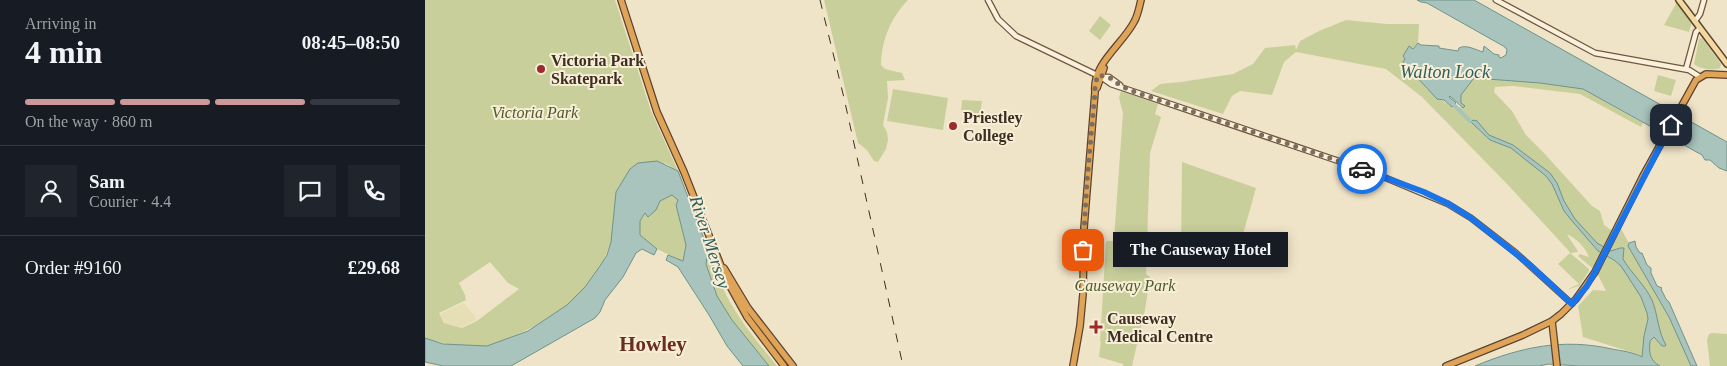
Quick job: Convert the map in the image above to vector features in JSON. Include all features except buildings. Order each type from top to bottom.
[{"type":"highway","points":[[621,0],[657,112],[684,172],[721,270],[737,302],[784,366]]},
{"type":"highway","points":[[1073,366],[1083,301],[1085,213],[1095,85],[1107,59],[1133,24],[1141,0]]},
{"type":"highway","points":[[1446,366],[1523,335],[1552,321],[1572,304],[1587,286],[1657,150],[1699,77],[1706,74],[1727,75]]},
{"type":"highway","points":[[721,266],[748,308],[793,366]]},
{"type":"highway","points":[[1552,321],[1557,366]]},
{"type":"main road","points":[[1679,0],[1727,64]]},
{"type":"street","points":[[988,0],[993,12],[1016,36],[1100,76],[1109,77],[1121,86],[1374,173],[1449,204],[1471,218],[1516,253],[1572,304]]},
{"type":"street","points":[[1496,0],[1595,53],[1686,70],[1699,77]]},
{"type":"street","points":[[1695,21],[1700,14],[1704,0]]},
{"type":"street","points":[[1686,70],[1696,32],[1700,28]]},
{"type":"shaded area","points":[[464,303],[476,320],[462,327],[445,323],[440,314]]},
{"type":"green space","name":"Victoria Park","points":[[425,0],[615,0],[651,111],[678,171],[665,163],[611,241],[595,274],[584,289],[571,302],[541,323],[497,343],[478,347],[447,344],[425,338]],"holes":[[[490,262],[508,283],[519,289],[477,321],[462,328],[444,323],[439,313],[466,300],[459,283]]]},
{"type":"green space","points":[[824,0],[908,0],[892,22],[883,47],[881,65],[885,69],[902,73],[905,80],[887,81],[888,98],[883,125],[887,132],[888,140],[886,149],[878,162],[874,161],[867,150],[858,143]]},
{"type":"green space","points":[[1677,2],[1692,22],[1689,32],[1664,25]]},
{"type":"green space","points":[[1100,16],[1111,25],[1100,40],[1089,31]]},
{"type":"green space","points":[[1346,20],[1387,24],[1419,24],[1418,43],[1412,49],[1409,47],[1404,56],[1413,73],[1426,88],[1450,106],[1463,108],[1461,95],[1474,78],[1540,83],[1583,89],[1643,123],[1641,127],[1580,94],[1513,86],[1495,87],[1494,92],[1512,111],[1526,135],[1592,206],[1600,211],[1604,225],[1618,235],[1621,229],[1629,243],[1628,246],[1669,317],[1691,366],[1660,366],[1637,354],[1583,337],[1578,306],[1593,290],[1606,291],[1594,267],[1592,268],[1578,256],[1580,254],[1589,257],[1583,247],[1567,234],[1578,252],[1570,253],[1509,186],[1422,97],[1386,69],[1296,52],[1284,62],[1272,95],[1240,91],[1232,96],[1223,114],[1151,91],[1160,84],[1233,74],[1253,64],[1265,48],[1295,45],[1296,50],[1300,41]]},
{"type":"green space","points":[[1702,38],[1721,64],[1720,68],[1707,69],[1694,64],[1699,39]]},
{"type":"green space","points":[[1658,75],[1676,80],[1671,96],[1654,91]]},
{"type":"green space","points":[[893,89],[948,98],[943,130],[887,121]]},
{"type":"green space","name":"Causeway Park","points":[[1121,91],[1158,104],[1155,114],[1161,117],[1150,153],[1146,274],[1150,277],[1145,310],[1132,366],[1123,366],[1123,364],[1099,357],[1106,243],[1107,241],[1114,241],[1123,113],[1119,98]]},
{"type":"green space","points":[[962,100],[982,101],[980,115],[961,113]]},
{"type":"green space","points":[[1182,162],[1256,188],[1238,252],[1181,253]]},
{"type":"green space","points":[[672,195],[678,200],[676,205],[686,245],[683,262],[657,249],[640,235],[640,221],[646,213],[649,217],[660,201]]},
{"type":"green space","points":[[708,249],[721,288],[723,288],[747,328],[777,366],[769,366],[732,320],[717,296],[706,264]]},
{"type":"green space","points":[[1570,253],[1589,271],[1579,286],[1566,290],[1579,284],[1558,264]]},
{"type":"green space","points":[[1709,334],[1727,334],[1727,366],[1710,366],[1707,340]]},
{"type":"water","points":[[1417,0],[1474,0],[1727,142],[1727,171],[1719,168],[1710,160],[1705,160],[1702,155],[1583,89],[1540,83],[1474,78],[1461,95],[1461,103],[1465,106],[1463,108],[1450,96],[1456,103],[1452,107],[1444,100],[1437,99],[1413,73],[1411,74],[1404,67],[1403,62],[1405,59],[1403,56],[1409,46],[1413,49],[1418,43],[1458,51],[1459,48],[1465,47],[1483,52],[1484,46],[1501,58],[1506,55],[1507,50],[1505,47],[1427,3]]},
{"type":"water","points":[[1473,120],[1477,121],[1489,135],[1513,145],[1550,173],[1575,219],[1597,243],[1611,251],[1624,248],[1623,259],[1646,289],[1656,312],[1661,335],[1666,345],[1662,346],[1654,337],[1650,341],[1650,349],[1654,361],[1660,366],[1548,364],[1539,366],[1475,366],[1526,349],[1576,344],[1627,352],[1642,357],[1648,319],[1641,297],[1621,266],[1598,251],[1573,222],[1564,211],[1552,184],[1546,176],[1511,148],[1490,140],[1471,122]]},
{"type":"water","points":[[657,161],[678,171],[708,249],[706,264],[717,296],[732,320],[769,366],[743,366],[727,346],[678,267],[666,260],[668,255],[683,261],[686,245],[676,205],[678,200],[672,195],[660,201],[656,210],[648,217],[645,213],[640,221],[640,235],[657,249],[654,255],[642,249],[636,253],[623,277],[605,300],[595,318],[511,366],[443,366],[425,362],[425,338],[443,344],[487,346],[528,331],[567,305],[585,287],[607,255],[611,242],[616,192],[630,169],[638,163]]},
{"type":"water","points":[[1635,241],[1636,247],[1642,253],[1647,265],[1651,268],[1651,273],[1657,286],[1662,288],[1669,302],[1697,366],[1691,366],[1669,317],[1628,246],[1629,243]]},
{"type":"waterway","name":"Walton Lock","points":[[1451,102],[1470,121]]},
{"type":"railway","points":[[820,0],[844,98],[903,366]]},
{"type":"way so far","points":[[1083,250],[1094,96],[1098,75],[1109,77],[1121,86],[1135,92],[1362,169]]},
{"type":"place","name":"Victoria Park Skatepark","points":[[541,69]]},
{"type":"place","name":"Priestley College","points":[[953,126]]},
{"type":"place","name":"The Causeway Hotel","points":[[1083,250]]},
{"type":"place","name":"Causeway Medical Centre","points":[[1096,327]]},
{"type":"district","name":"Howley","points":[[653,344]]},
{"type":"route","points":[[1362,169],[1424,192],[1449,204],[1471,218],[1516,253],[1572,304],[1587,286],[1595,272],[1671,125]]},
{"type":"water label","name":"River Mersey","points":[[710,242]]}]
